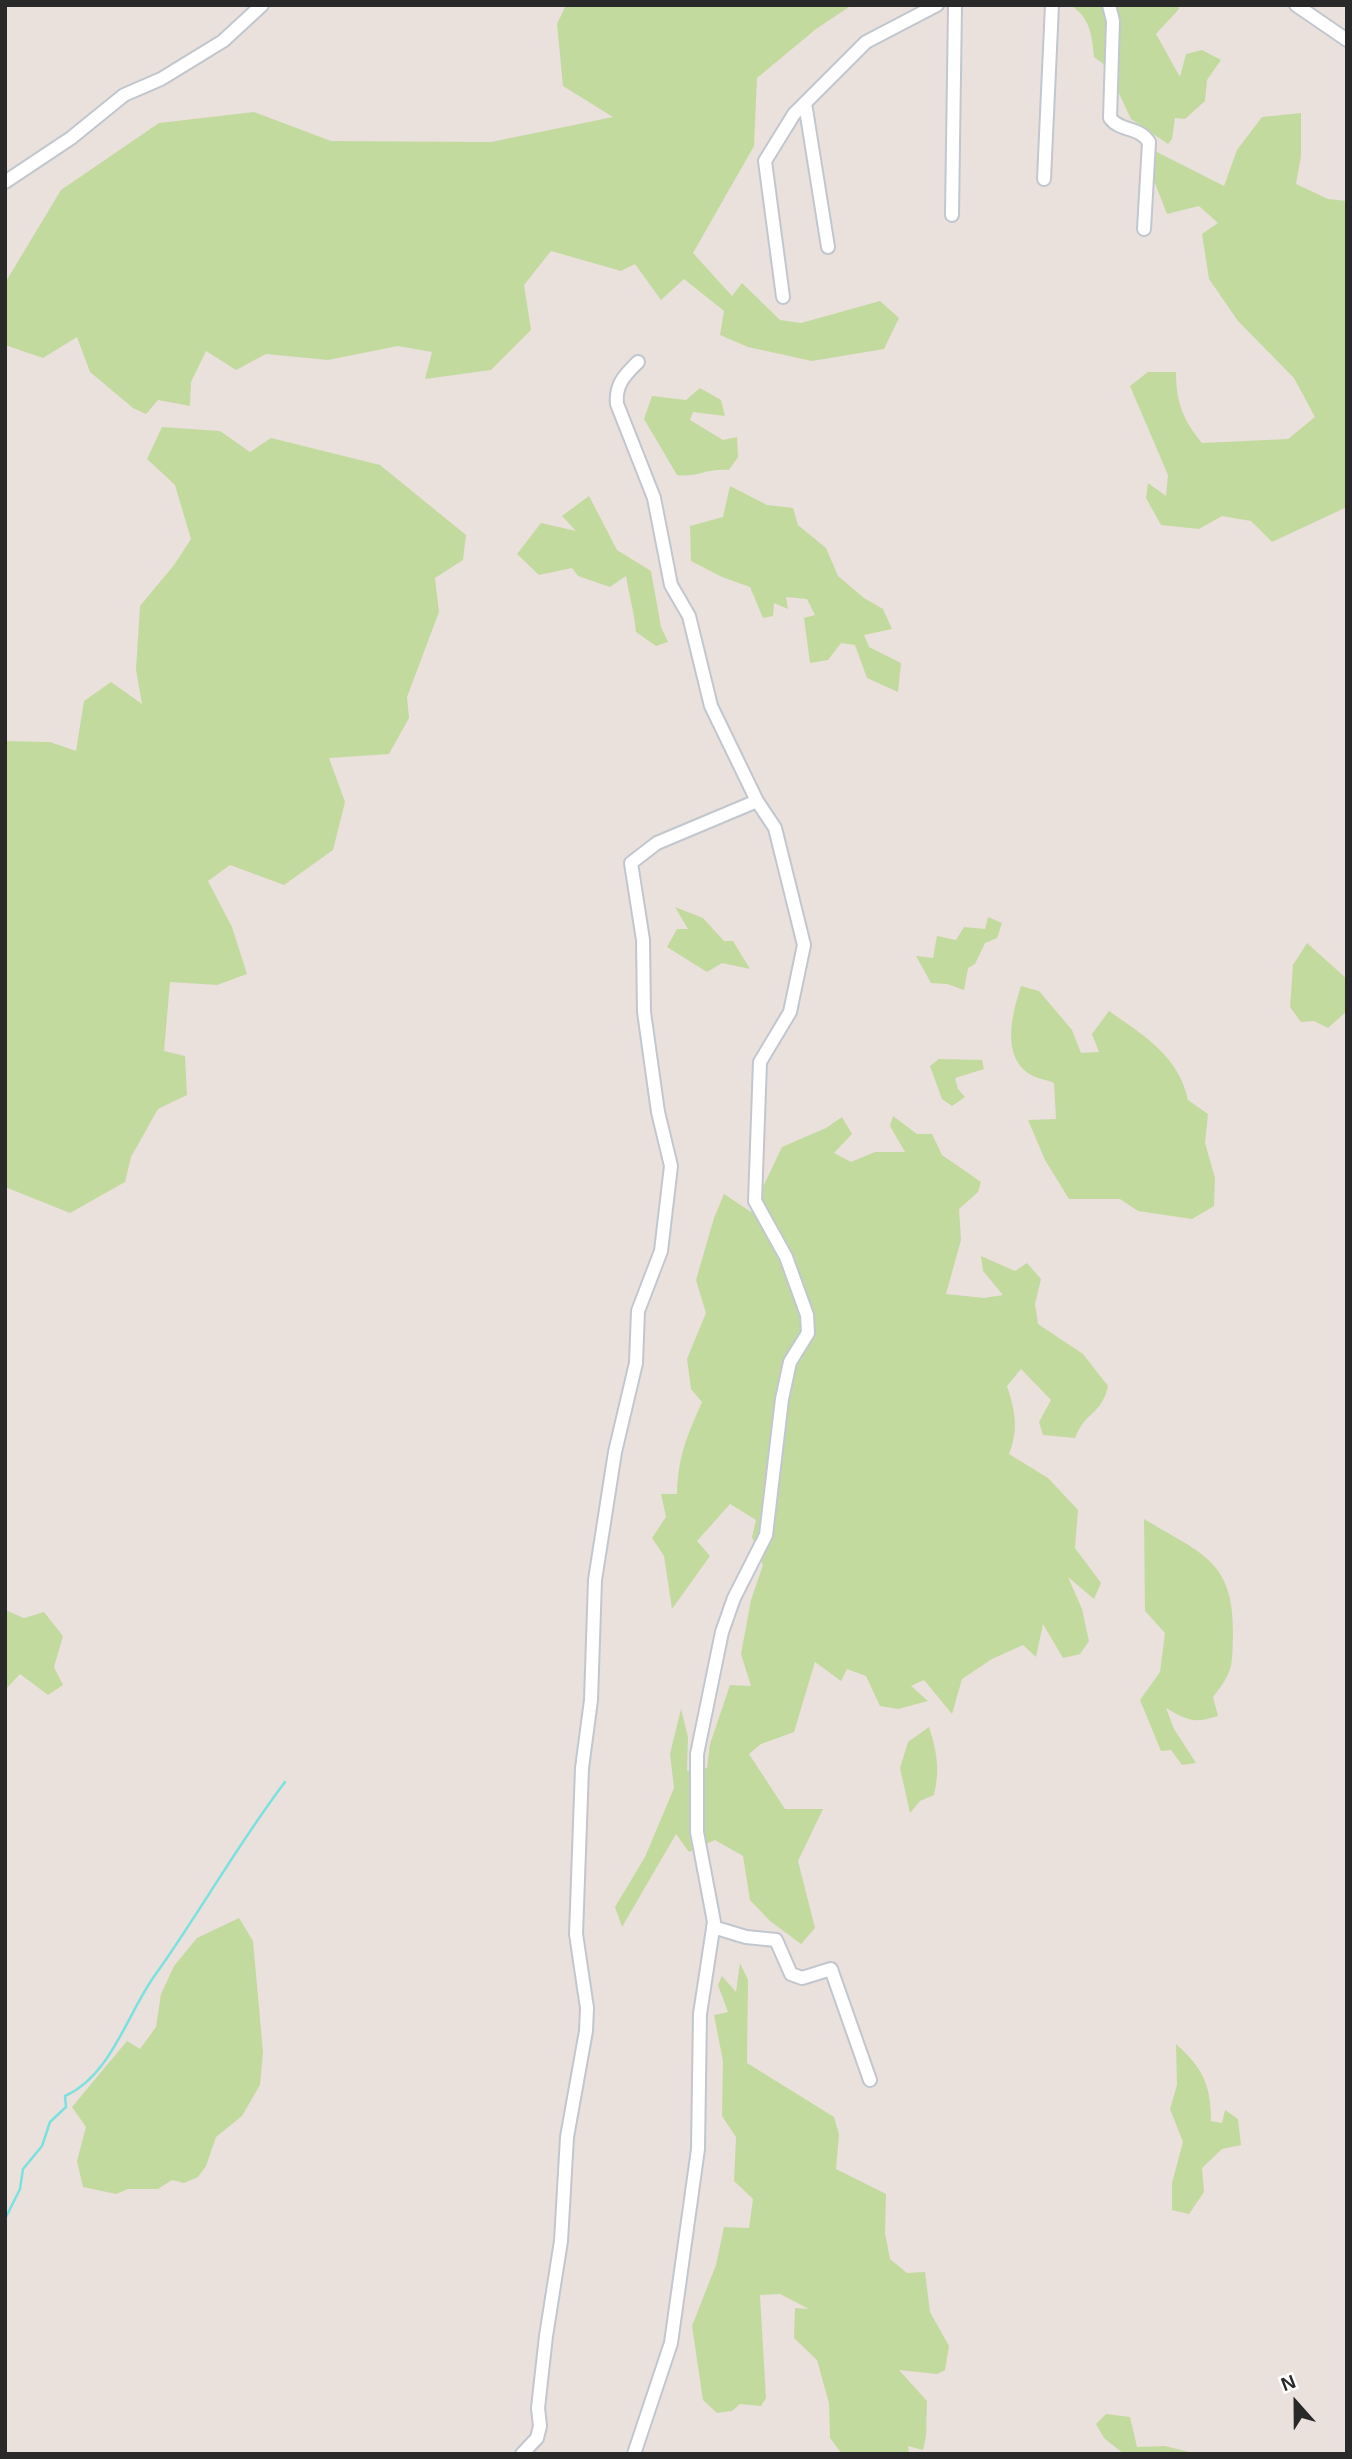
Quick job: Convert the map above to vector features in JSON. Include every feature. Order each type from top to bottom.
[{"type":"street","points":[[5,182],[71,138],[124,95],[161,79],[223,41],[262,5]]},
{"type":"street","points":[[783,297],[765,161],[805,103],[866,42],[937,5]]},
{"type":"street","points":[[953,215],[955,5]]},
{"type":"street","points":[[1044,179],[1052,5]]},
{"type":"street","points":[[1109,5],[1113,21],[1110,118],[1121,126],[1139,130],[1149,142],[1144,229]]},
{"type":"street","points":[[1296,5],[1347,40]]},
{"type":"street","points":[[805,103],[828,247]]},
{"type":"street","points":[[634,2454],[671,2343],[683,2273],[698,2149],[700,2014],[713,1927],[711,1897],[696,1832],[697,1754],[722,1632],[734,1598],[766,1535],[782,1399],[790,1362],[808,1333],[807,1315],[786,1257],[755,1201],[760,1062],[790,1012],[804,945],[775,828],[757,802],[711,706],[689,616],[671,585],[653,498],[617,404],[616,392],[620,381],[638,362]]},
{"type":"street","points":[[522,2454],[537,2438],[540,2426],[538,2408],[546,2336],[561,2241],[567,2137],[586,2031],[586,1997],[576,1934],[582,1768],[591,1700],[595,1580],[615,1452],[636,1363],[638,1311],[661,1251],[671,1166],[658,1112],[646,1025],[643,940],[631,863],[657,843],[757,802]]},
{"type":"street","points":[[713,1927],[746,1937],[776,1940],[791,1974],[802,1978],[831,1969],[870,2080]]},
{"type":"green space","points":[[566,5],[852,5],[816,29],[757,78],[754,146],[693,253],[732,296],[742,283],[780,320],[801,323],[880,301],[899,318],[884,349],[812,361],[748,347],[720,335],[724,311],[684,279],[661,300],[635,264],[621,271],[551,251],[524,285],[531,330],[491,370],[425,379],[432,352],[398,346],[328,360],[266,354],[236,370],[206,351],[191,382],[190,406],[158,400],[146,414],[133,408],[90,372],[77,337],[43,358],[5,345],[5,283],[61,190],[159,123],[254,112],[331,141],[491,142],[613,117],[563,86],[557,24]]},
{"type":"green space","points":[[1070,5],[1178,5],[1179,9],[1156,34],[1180,77],[1186,54],[1202,50],[1221,60],[1207,80],[1205,101],[1185,119],[1175,118],[1172,139],[1168,144],[1131,119],[1106,66],[1094,57],[1086,21]]},
{"type":"green space","points":[[1301,113],[1301,156],[1296,184],[1328,199],[1347,201],[1347,507],[1272,542],[1251,521],[1222,516],[1199,529],[1161,525],[1146,498],[1148,483],[1166,496],[1168,475],[1130,386],[1148,372],[1176,372],[1177,393],[1182,410],[1202,443],[1288,439],[1315,417],[1294,378],[1238,321],[1209,279],[1202,234],[1218,223],[1199,206],[1167,214],[1149,168],[1153,150],[1224,186],[1237,150],[1262,117]]},
{"type":"green space","points":[[700,388],[721,400],[725,416],[693,412],[690,420],[723,440],[737,437],[738,457],[729,470],[677,475],[644,419],[652,396],[686,400]]},
{"type":"green space","points":[[162,427],[220,431],[250,452],[271,438],[380,465],[466,535],[463,560],[435,578],[439,612],[407,697],[409,718],[389,754],[329,758],[345,802],[333,850],[284,885],[230,865],[208,881],[232,927],[247,974],[217,985],[170,982],[164,1051],[185,1056],[187,1095],[158,1109],[131,1157],[125,1182],[70,1213],[5,1187],[5,741],[50,742],[76,751],[84,701],[111,682],[142,704],[136,670],[140,606],[174,565],[191,539],[175,485],[147,459]]},
{"type":"green space","points":[[730,486],[767,505],[793,508],[798,525],[826,548],[838,576],[864,598],[883,609],[892,629],[864,635],[869,647],[901,663],[898,692],[867,678],[855,645],[841,643],[828,660],[810,663],[804,618],[815,615],[807,599],[786,597],[788,609],[774,603],[773,616],[763,618],[750,587],[722,577],[691,561],[690,526],[723,517]]},
{"type":"green space","points":[[589,496],[617,550],[651,571],[661,627],[668,642],[656,646],[636,632],[626,576],[610,587],[578,576],[572,568],[539,575],[517,554],[541,523],[576,531],[562,516]]},
{"type":"green space","points":[[675,907],[703,918],[724,941],[733,941],[750,969],[722,963],[707,972],[667,947],[677,929],[688,929]]},
{"type":"green space","points":[[988,917],[1002,923],[997,938],[985,943],[975,964],[968,968],[964,990],[947,984],[931,983],[916,956],[933,958],[937,936],[956,940],[964,927],[985,929]]},
{"type":"green space","points":[[1307,943],[1347,979],[1347,1011],[1328,1028],[1314,1021],[1301,1022],[1290,1007],[1293,965]]},
{"type":"green space","points":[[1021,986],[1039,991],[1072,1030],[1081,1053],[1099,1052],[1092,1034],[1109,1011],[1147,1038],[1168,1059],[1177,1071],[1188,1100],[1208,1114],[1205,1143],[1215,1178],[1214,1206],[1192,1219],[1138,1211],[1120,1199],[1069,1199],[1045,1160],[1028,1120],[1056,1119],[1054,1083],[1033,1076],[1023,1068],[1012,1047],[1012,1022]]},
{"type":"green space","points":[[939,1059],[982,1060],[984,1069],[955,1078],[958,1089],[965,1097],[952,1106],[942,1099],[930,1066]]},
{"type":"green space","points":[[893,1116],[917,1134],[932,1134],[942,1155],[981,1182],[978,1192],[959,1209],[961,1240],[946,1294],[984,1298],[1003,1295],[983,1271],[981,1256],[1015,1271],[1027,1263],[1041,1279],[1035,1304],[1038,1324],[1083,1354],[1108,1386],[1101,1403],[1084,1422],[1075,1438],[1043,1435],[1039,1422],[1051,1400],[1021,1369],[1007,1386],[1015,1420],[1009,1454],[1048,1478],[1078,1510],[1075,1548],[1101,1583],[1094,1599],[1068,1577],[1082,1609],[1089,1641],[1080,1654],[1063,1658],[1043,1624],[1036,1657],[1023,1645],[992,1659],[962,1679],[952,1714],[924,1680],[911,1686],[928,1701],[898,1709],[880,1706],[866,1676],[847,1669],[841,1681],[815,1662],[794,1732],[761,1744],[749,1754],[785,1809],[823,1809],[798,1861],[815,1928],[801,1944],[770,1921],[750,1900],[743,1856],[715,1840],[689,1852],[676,1834],[622,1927],[615,1907],[645,1857],[674,1788],[670,1754],[681,1709],[688,1737],[687,1771],[707,1768],[710,1744],[730,1685],[751,1686],[741,1654],[751,1600],[763,1565],[752,1537],[756,1520],[730,1504],[697,1541],[710,1556],[672,1609],[664,1556],[652,1538],[666,1517],[661,1494],[677,1494],[684,1446],[702,1402],[691,1389],[687,1359],[706,1313],[696,1280],[714,1218],[724,1194],[751,1212],[782,1147],[826,1128],[842,1117],[852,1134],[834,1153],[851,1162],[875,1152],[905,1152],[890,1126]]},
{"type":"green space","points":[[1144,1519],[1210,1561],[1227,1589],[1232,1609],[1230,1668],[1213,1697],[1218,1716],[1190,1720],[1166,1708],[1174,1729],[1196,1763],[1182,1765],[1171,1750],[1161,1751],[1140,1700],[1160,1672],[1165,1633],[1145,1611]]},
{"type":"green space","points":[[5,1610],[24,1618],[44,1612],[63,1636],[54,1667],[63,1685],[48,1695],[20,1674],[5,1690]]},
{"type":"green space","points":[[929,1727],[937,1761],[934,1795],[920,1801],[910,1813],[900,1768],[908,1742]]},
{"type":"green space","points":[[239,1918],[253,1941],[263,2052],[260,2085],[242,2116],[216,2137],[206,2166],[198,2177],[184,2183],[172,2180],[158,2189],[128,2189],[116,2194],[83,2187],[77,2161],[86,2127],[72,2107],[127,2041],[140,2049],[156,2027],[161,1994],[174,1966],[197,1938]]},
{"type":"green space","points":[[740,1963],[748,1980],[747,2063],[834,2117],[839,2134],[836,2169],[886,2194],[885,2233],[890,2259],[907,2273],[925,2272],[930,2312],[949,2346],[945,2370],[937,2374],[899,2370],[927,2401],[923,2450],[908,2446],[909,2454],[842,2454],[830,2438],[829,2403],[817,2360],[794,2338],[795,2308],[809,2309],[780,2294],[760,2295],[766,2398],[761,2406],[740,2404],[732,2411],[717,2413],[703,2400],[692,2326],[716,2265],[724,2227],[749,2228],[753,2199],[734,2181],[736,2137],[722,2116],[723,2061],[714,2015],[728,2012],[718,1985],[722,1976],[736,1992]]},
{"type":"green space","points":[[1176,2044],[1193,2061],[1204,2078],[1211,2121],[1222,2123],[1225,2110],[1238,2119],[1241,2145],[1222,2149],[1202,2168],[1204,2192],[1189,2214],[1172,2210],[1172,2183],[1183,2142],[1170,2109],[1177,2085]]},
{"type":"green space","points":[[1106,2414],[1130,2417],[1137,2447],[1165,2446],[1197,2454],[1124,2454],[1104,2438],[1096,2424]]},
{"type":"waterway","points":[[5,2219],[20,2189],[23,2169],[42,2146],[50,2122],[66,2107],[65,2096],[81,2087],[105,2060],[143,1993],[285,1782]]}]
